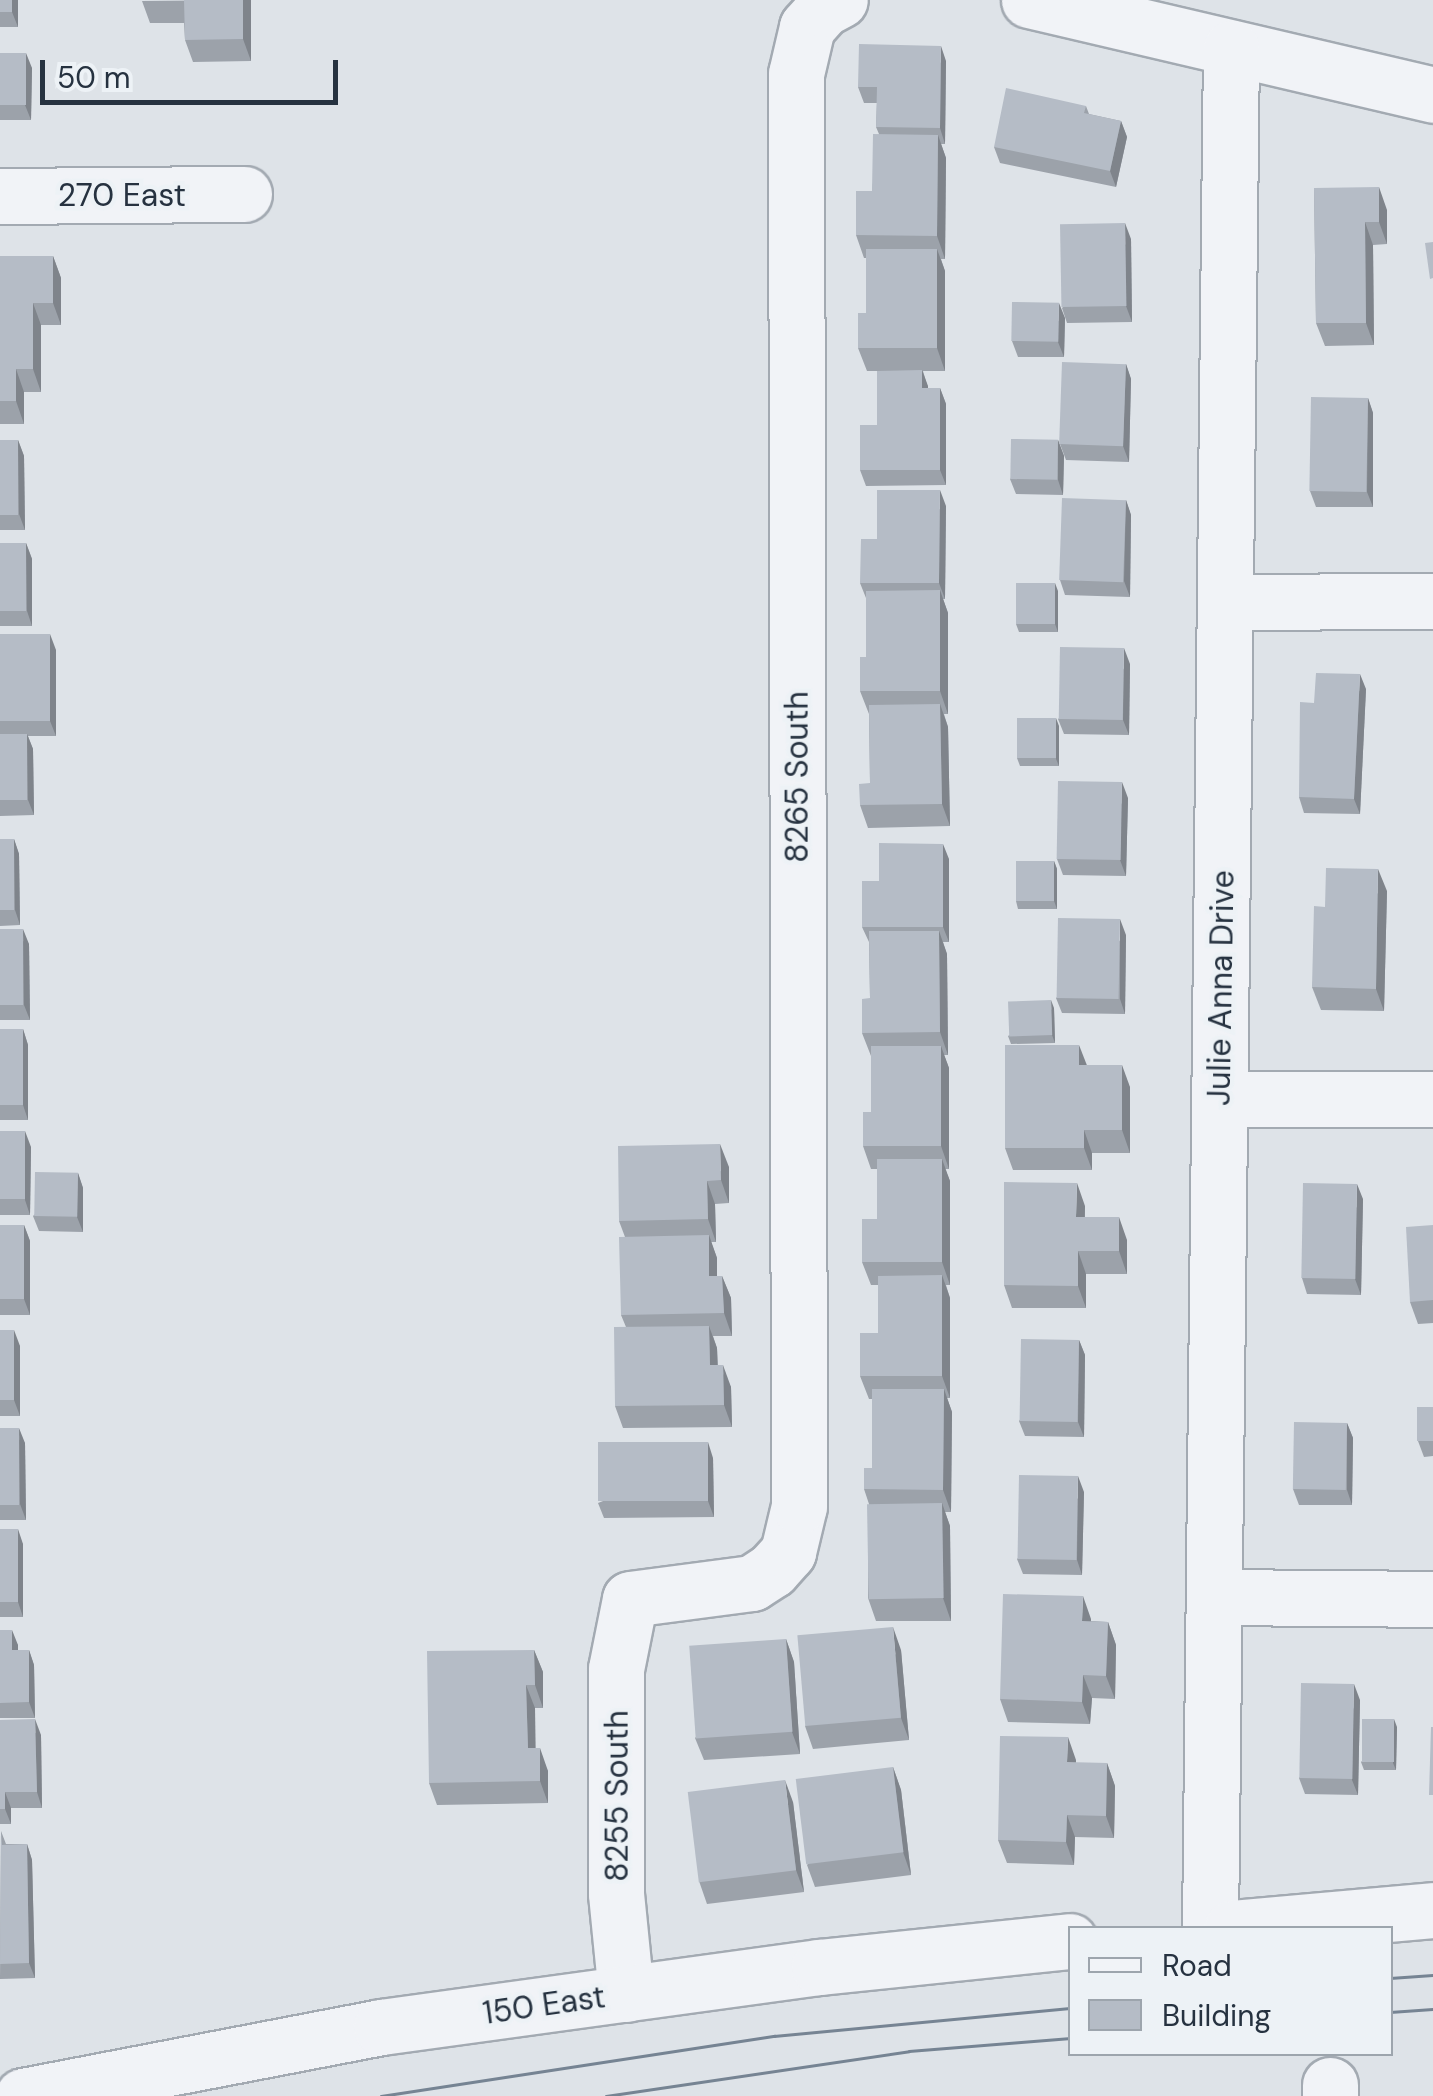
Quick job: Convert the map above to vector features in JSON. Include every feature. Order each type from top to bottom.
[{"type":"street","points":[[1029,0],[1433,96]]},
{"type":"street","name":"8265 South","points":[[630,1600],[752,1583],[772,1570],[788,1552],[798,1506],[796,74],[806,27],[832,4]]},
{"type":"street","name":"Julie Anna Drive","points":[[1210,1926],[1231,48]]},
{"type":"street","name":"270 East","points":[[0,196],[244,194]]},
{"type":"street","points":[[1225,602],[1433,601]]},
{"type":"street","points":[[1220,1100],[1433,1098]]},
{"type":"street","points":[[1214,1598],[1433,1599]]},
{"type":"street","name":"8255 South","points":[[626,1994],[616,1893],[616,1670],[630,1600]]},
{"type":"street","points":[[1254,1926],[1433,1910]]},
{"type":"street","name":"150 East","points":[[22,2096],[381,2027],[819,1967],[1068,1941]]},
{"type":"building","points":[[0,0],[12,0],[12,12],[0,12]]},
{"type":"building","points":[[184,0],[243,0],[243,39],[185,40]]},
{"type":"building","points":[[859,44],[941,46],[940,128],[876,127],[877,87],[858,87]]},
{"type":"building","points":[[0,53],[26,53],[26,105],[0,105]]},
{"type":"building","points":[[1006,88],[1086,106],[1084,113],[1121,121],[1110,171],[994,147]]},
{"type":"building","points":[[873,134],[938,135],[937,236],[856,235],[856,191],[872,191]]},
{"type":"building","points":[[1379,187],[1379,222],[1365,222],[1366,323],[1316,323],[1314,188]]},
{"type":"building","points":[[1125,223],[1126,306],[1061,307],[1060,224]]},
{"type":"building","points":[[1433,242],[1433,278],[1430,279],[1425,243]]},
{"type":"building","points":[[866,249],[937,249],[937,348],[858,348],[858,313],[866,313]]},
{"type":"building","points":[[0,256],[53,256],[53,303],[33,303],[33,369],[16,369],[16,401],[0,401]]},
{"type":"building","points":[[1012,302],[1059,303],[1058,342],[1011,341]]},
{"type":"building","points":[[1062,362],[1126,364],[1123,446],[1059,444]]},
{"type":"building","points":[[922,370],[922,388],[940,388],[940,470],[860,470],[860,425],[877,425],[877,371]]},
{"type":"building","points":[[1311,397],[1368,398],[1366,492],[1309,491]]},
{"type":"building","points":[[1011,439],[1058,440],[1057,480],[1010,479]]},
{"type":"building","points":[[0,440],[18,440],[18,515],[0,515]]},
{"type":"building","points":[[877,490],[940,490],[939,583],[860,583],[861,539],[877,539]]},
{"type":"building","points":[[1062,498],[1126,500],[1123,582],[1059,580]]},
{"type":"building","points":[[0,543],[26,543],[26,611],[0,611]]},
{"type":"building","points":[[1016,583],[1055,583],[1055,624],[1016,624]]},
{"type":"building","points":[[940,590],[940,691],[860,691],[860,657],[866,657],[866,591]]},
{"type":"building","points":[[0,634],[50,634],[50,721],[0,721]]},
{"type":"building","points":[[1060,647],[1124,648],[1123,720],[1059,719]]},
{"type":"building","points":[[1316,673],[1360,674],[1354,799],[1299,797],[1300,702],[1314,703]]},
{"type":"building","points":[[940,704],[942,804],[860,805],[859,784],[870,783],[869,705]]},
{"type":"building","points":[[1017,718],[1056,718],[1056,758],[1017,758]]},
{"type":"building","points":[[0,734],[27,734],[27,800],[0,800]]},
{"type":"building","points":[[1058,781],[1122,782],[1121,860],[1057,859]]},
{"type":"building","points":[[0,839],[14,839],[14,910],[0,910]]},
{"type":"building","points":[[879,843],[943,844],[943,927],[862,927],[862,881],[879,881]]},
{"type":"building","points":[[1016,861],[1054,861],[1054,901],[1016,901]]},
{"type":"building","points":[[1326,868],[1378,869],[1376,989],[1312,987],[1314,906],[1325,907]]},
{"type":"building","points":[[1058,918],[1120,919],[1119,999],[1057,998]]},
{"type":"building","points":[[0,929],[23,929],[23,1005],[0,1005]]},
{"type":"building","points":[[869,931],[939,931],[940,1032],[862,1033],[862,999],[870,998]]},
{"type":"building","points":[[1051,1000],[1052,1035],[1009,1036],[1008,1002]]},
{"type":"building","points":[[0,1029],[23,1029],[23,1105],[0,1105]]},
{"type":"building","points":[[1005,1045],[1079,1045],[1079,1065],[1122,1065],[1122,1130],[1084,1130],[1084,1148],[1005,1148]]},
{"type":"building","points":[[871,1046],[941,1046],[941,1146],[863,1146],[863,1112],[871,1112]]},
{"type":"building","points":[[0,1131],[25,1131],[25,1199],[0,1199]]},
{"type":"building","points":[[720,1144],[721,1180],[707,1181],[708,1219],[619,1221],[618,1146]]},
{"type":"building","points":[[877,1159],[942,1159],[942,1262],[862,1262],[862,1219],[877,1219]]},
{"type":"building","points":[[35,1172],[78,1173],[77,1217],[34,1216]]},
{"type":"building","points":[[1004,1182],[1077,1183],[1076,1217],[1119,1217],[1119,1251],[1078,1251],[1078,1286],[1004,1285]]},
{"type":"building","points":[[1303,1183],[1357,1184],[1355,1279],[1301,1278]]},
{"type":"building","points":[[0,1225],[24,1225],[24,1299],[0,1299]]},
{"type":"building","points":[[1433,1225],[1433,1300],[1410,1302],[1406,1227]]},
{"type":"building","points":[[709,1235],[709,1276],[722,1276],[724,1313],[621,1315],[619,1237]]},
{"type":"building","points":[[942,1275],[942,1376],[860,1376],[860,1333],[878,1333],[878,1276]]},
{"type":"building","points":[[709,1326],[710,1365],[723,1365],[724,1405],[615,1406],[614,1327]]},
{"type":"building","points":[[0,1330],[14,1330],[14,1400],[0,1400]]},
{"type":"building","points":[[1021,1339],[1079,1340],[1078,1422],[1020,1421]]},
{"type":"building","points":[[872,1389],[944,1389],[943,1490],[864,1489],[864,1468],[872,1468]]},
{"type":"building","points":[[1417,1407],[1433,1407],[1433,1441],[1417,1441]]},
{"type":"building","points":[[1294,1422],[1347,1423],[1346,1490],[1293,1489]]},
{"type":"building","points":[[0,1428],[19,1428],[19,1505],[0,1505]]},
{"type":"building","points":[[598,1442],[708,1442],[708,1501],[598,1501]]},
{"type":"building","points":[[1019,1475],[1078,1476],[1077,1560],[1018,1559]]},
{"type":"building","points":[[942,1503],[944,1598],[869,1599],[867,1504]]},
{"type":"building","points":[[0,1529],[18,1529],[18,1602],[0,1602]]},
{"type":"building","points":[[1003,1594],[1083,1596],[1082,1621],[1108,1622],[1106,1676],[1083,1675],[1082,1702],[1000,1699]]},
{"type":"building","points":[[893,1627],[901,1718],[805,1726],[797,1635]]},
{"type":"building","points":[[0,1630],[12,1630],[12,1650],[29,1650],[29,1702],[0,1703]]},
{"type":"building","points":[[786,1639],[792,1732],[696,1739],[689,1646]]},
{"type":"building","points":[[534,1650],[535,1685],[526,1685],[528,1748],[540,1748],[540,1781],[429,1783],[427,1651]]},
{"type":"building","points":[[1301,1683],[1354,1684],[1352,1779],[1299,1778]]},
{"type":"building","points":[[35,1719],[37,1792],[5,1792],[5,1809],[0,1809],[0,1720]]},
{"type":"building","points":[[1362,1719],[1394,1719],[1394,1762],[1362,1762]]},
{"type":"building","points":[[1431,1727],[1433,1795],[1429,1795]]},
{"type":"building","points":[[1000,1736],[1068,1737],[1067,1762],[1107,1763],[1106,1816],[1067,1815],[1066,1842],[998,1840]]},
{"type":"building","points":[[893,1767],[903,1852],[806,1864],[796,1779]]},
{"type":"building","points":[[785,1780],[796,1870],[699,1882],[688,1792]]},
{"type":"building","points":[[1,1831],[2,1845],[27,1844],[29,1963],[0,1964]]},
{"type":"tram line","points":[[1393,1978],[1433,1975]]},
{"type":"tram line","points":[[381,2096],[774,2036],[1068,2008]]},
{"type":"tram line","points":[[1393,2012],[1433,2009]]},
{"type":"tram line","points":[[606,2096],[909,2051],[1068,2038]]}]
